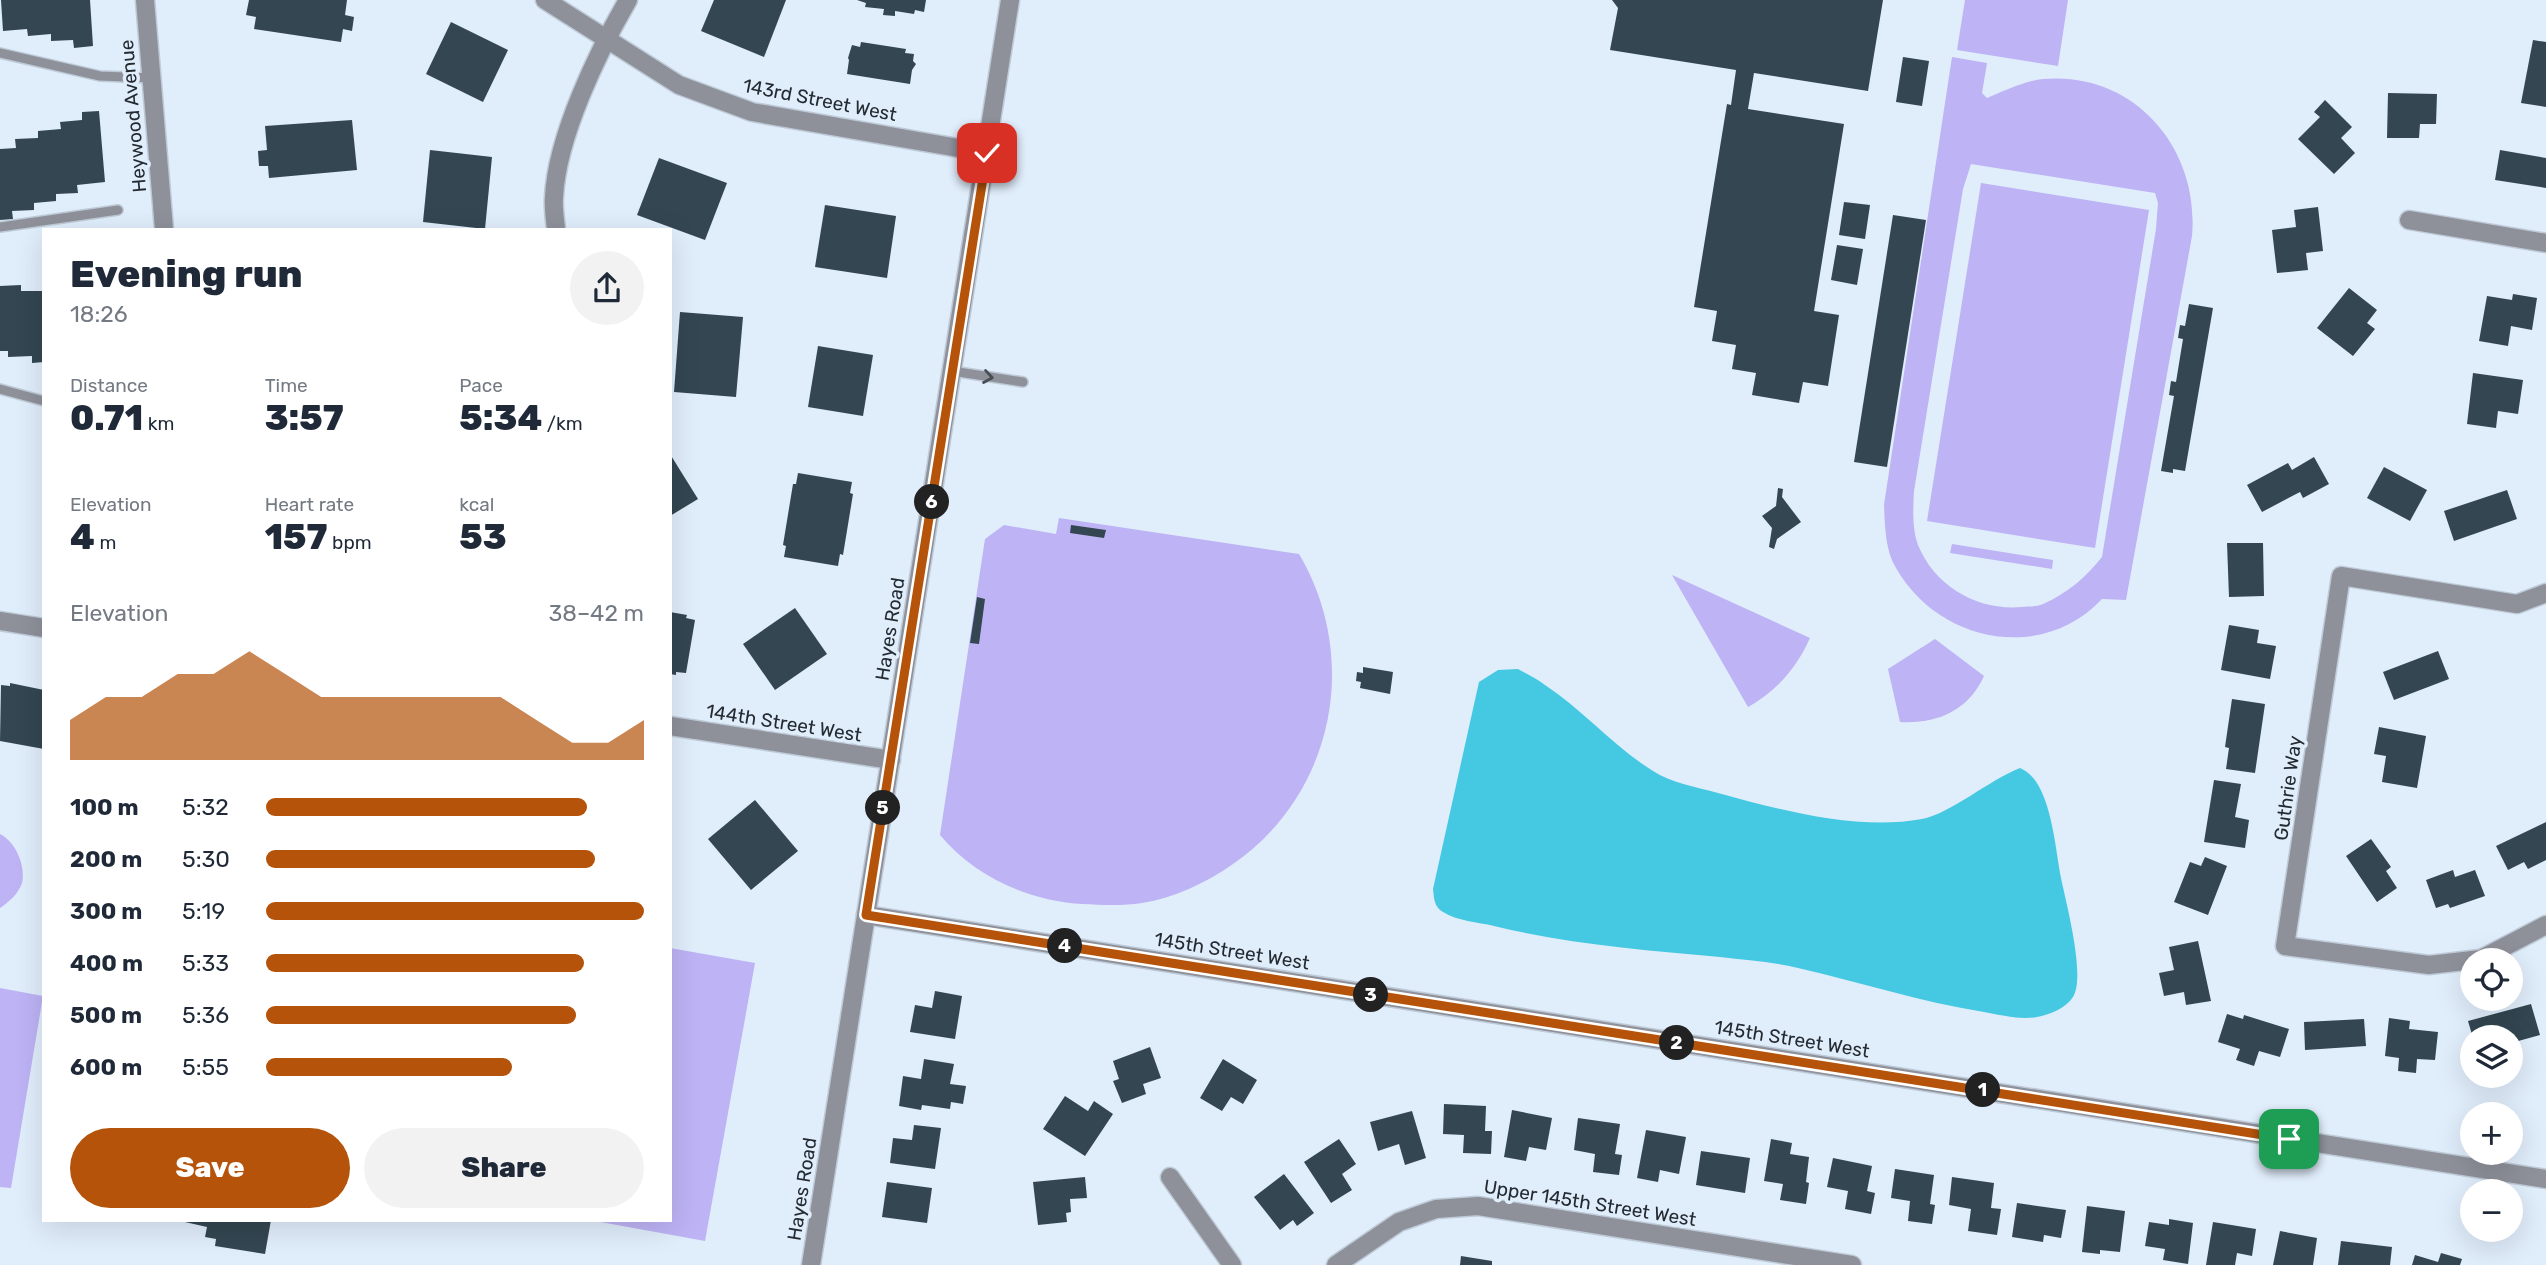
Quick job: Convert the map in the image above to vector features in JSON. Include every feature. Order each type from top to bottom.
[{"type":"street","name":"Heywood Avenue","points":[[145,0],[164,228]]},
{"type":"street","name":"143rd Street West","points":[[545,0],[679,85],[752,112],[987,153]]},
{"type":"street","points":[[556,228],[554,197],[562,148],[606,39],[628,0]]},
{"type":"street","name":"Hayes Road","points":[[811,1265],[1010,0]]},
{"type":"street","points":[[2409,220],[2546,243]]},
{"type":"street","name":"Guthrie Way","points":[[2546,593],[2517,604],[2340,576],[2286,946],[2429,965],[2481,959],[2546,925]]},
{"type":"street","points":[[0,621],[42,628]]},
{"type":"street","name":"144th Street West","points":[[672,726],[891,761]]},
{"type":"street","name":"145th Street West","points":[[866,915],[2546,1179]]},
{"type":"street","points":[[1170,1177],[1232,1265]]},
{"type":"street","name":"Upper 145th Street West","points":[[1336,1265],[1399,1222],[1436,1209],[1478,1206],[1852,1265]]},
{"type":"lane","points":[[0,53],[100,76],[151,78]]},
{"type":"lane","points":[[0,227],[118,210]]},
{"type":"lane","points":[[952,371],[1023,382]]},
{"type":"lane","points":[[0,389],[42,400]]},
{"type":"shaded area","points":[[1965,0],[2068,0],[2058,66],[1957,50]]},
{"type":"shaded area","points":[[1952,57],[1987,63],[1982,93],[1987,98],[2043,79],[2076,80],[2106,88],[2132,102],[2155,122],[2172,146],[2185,173],[2192,204],[2192,236],[2126,600],[2102,599],[2078,619],[2051,632],[2022,637],[1993,636],[1964,628],[1938,613],[1915,593],[1896,568],[1888,546],[1884,505]],"holes":[[[1971,164],[2155,193],[2158,203],[2156,229],[2102,557],[2076,584],[2041,605],[2006,607],[1974,600],[1960,593],[1935,573],[1918,545],[1913,512],[1914,491],[1963,189]]]},
{"type":"shaded area","points":[[1981,183],[2149,210],[2095,548],[1927,521]]},
{"type":"shaded area","points":[[1059,518],[1299,554],[1318,595],[1329,637],[1332,680],[1327,722],[1315,763],[1295,801],[1267,835],[1233,864],[1189,889],[1154,901],[1127,905],[1083,904],[1023,892],[986,874],[954,850],[940,835],[985,539],[1004,525],[1056,534]]},
{"type":"shaded area","points":[[1952,544],[2053,560],[2052,569],[1950,553]]},
{"type":"shaded area","points":[[1672,575],[1810,638],[1799,659],[1768,694],[1748,707]]},
{"type":"shaded area","points":[[1935,639],[1984,676],[1969,698],[1950,713],[1926,721],[1900,722],[1888,669]]},
{"type":"shaded area","points":[[0,834],[15,848],[23,876],[16,894],[0,908]]},
{"type":"shaded area","points":[[672,948],[755,963],[705,1241],[600,1222],[672,1222]]},
{"type":"shaded area","points":[[0,988],[42,996],[42,1002],[11,1188],[0,1187]]},
{"type":"water","points":[[1518,669],[1559,695],[1625,751],[1660,775],[1684,784],[1793,812],[1846,821],[1897,822],[1922,819],[1945,811],[2020,768],[2039,786],[2054,833],[2076,957],[2076,987],[2073,997],[2062,1008],[2047,1015],[2031,1018],[2010,1017],[1937,1003],[1789,966],[1578,942],[1468,921],[1443,912],[1436,905],[1433,889],[1479,682],[1498,670]]},
{"type":"building","points":[[1,0],[90,0],[93,46],[74,48],[73,40],[51,41],[51,34],[28,36],[27,29],[3,31]]},
{"type":"building","points":[[249,0],[347,0],[345,15],[354,17],[352,31],[343,29],[341,42],[254,29],[256,17],[246,15]]},
{"type":"building","points":[[714,0],[786,0],[764,57],[701,31]]},
{"type":"building","points":[[857,0],[926,0],[924,12],[915,10],[914,14],[895,11],[895,16],[883,15],[884,9],[865,7],[866,3]]},
{"type":"building","points":[[1612,0],[1883,0],[1868,91],[1754,73],[1748,109],[1844,124],[1814,311],[1839,315],[1828,386],[1803,382],[1799,403],[1752,395],[1756,373],[1732,369],[1736,345],[1712,341],[1717,311],[1694,307],[1727,104],[1731,105],[1736,70],[1610,50],[1618,8]]},
{"type":"building","points":[[451,22],[508,50],[483,102],[426,74]]},
{"type":"building","points":[[2533,40],[2546,42],[2546,107],[2521,103]]},
{"type":"building","points":[[861,42],[906,49],[905,53],[914,54],[913,61],[916,64],[912,70],[910,84],[847,74],[852,45],[860,47]]},
{"type":"building","points":[[1903,57],[1929,61],[1922,106],[1896,102]]},
{"type":"building","points":[[2388,93],[2437,94],[2436,124],[2420,124],[2419,138],[2387,138]]},
{"type":"building","points":[[2325,100],[2352,127],[2341,138],[2355,153],[2334,174],[2298,139],[2320,117],[2314,112]]},
{"type":"building","points":[[99,111],[105,182],[77,185],[78,193],[56,194],[56,201],[34,203],[34,210],[12,211],[13,219],[0,220],[0,149],[16,148],[15,139],[38,138],[38,131],[61,129],[60,122],[82,120],[82,112]]},
{"type":"building","points":[[352,120],[357,170],[269,178],[268,166],[259,166],[258,151],[267,150],[265,126]]},
{"type":"building","points":[[430,150],[492,157],[485,228],[423,222]]},
{"type":"building","points":[[2500,150],[2546,158],[2546,188],[2495,180]]},
{"type":"building","points":[[659,158],[727,183],[705,240],[637,215]]},
{"type":"building","points":[[1844,202],[1870,205],[1865,239],[1839,235]]},
{"type":"building","points":[[825,205],[896,216],[887,278],[815,267]]},
{"type":"building","points":[[2318,207],[2323,251],[2306,253],[2308,270],[2277,273],[2272,230],[2296,227],[2294,210]]},
{"type":"building","points":[[1893,215],[1926,220],[1887,467],[1854,462]]},
{"type":"building","points":[[1837,245],[1863,249],[1857,285],[1831,280]]},
{"type":"building","points":[[21,285],[21,291],[42,291],[42,362],[32,363],[32,356],[8,357],[8,351],[0,351],[0,286]]},
{"type":"building","points":[[2349,288],[2377,310],[2367,323],[2375,329],[2353,356],[2317,328]]},
{"type":"building","points":[[2513,294],[2537,298],[2532,330],[2511,326],[2508,346],[2479,341],[2487,296],[2512,300]]},
{"type":"building","points":[[2189,304],[2213,308],[2185,471],[2173,469],[2173,473],[2161,471],[2174,396],[2169,395],[2171,381],[2176,382],[2183,339],[2178,338],[2180,325],[2185,326]]},
{"type":"building","points":[[680,312],[743,317],[736,397],[674,392]]},
{"type":"building","points":[[818,346],[873,355],[863,416],[808,407]]},
{"type":"building","points":[[2473,373],[2523,380],[2518,414],[2498,411],[2496,428],[2467,424]]},
{"type":"building","points":[[672,457],[698,499],[672,515]]},
{"type":"building","points":[[2314,457],[2329,484],[2303,498],[2300,492],[2262,512],[2247,485],[2288,463],[2292,470]]},
{"type":"building","points":[[2384,467],[2427,490],[2410,521],[2367,498]]},
{"type":"building","points":[[798,473],[852,482],[850,493],[853,494],[843,555],[840,554],[838,566],[784,557],[786,546],[783,545],[793,484],[796,484]]},
{"type":"building","points":[[1778,488],[1783,489],[1782,497],[1801,522],[1777,539],[1774,549],[1769,547],[1772,528],[1762,516],[1776,506]]},
{"type":"building","points":[[2507,490],[2517,519],[2454,541],[2444,511]]},
{"type":"building","points":[[1071,525],[1106,530],[1104,538],[1070,533]]},
{"type":"building","points":[[2227,543],[2263,543],[2264,596],[2229,597]]},
{"type":"building","points":[[977,597],[985,599],[979,644],[970,643]]},
{"type":"building","points":[[795,608],[827,654],[775,690],[743,644]]},
{"type":"building","points":[[672,612],[687,615],[686,618],[695,620],[686,673],[676,672],[676,675],[672,674]]},
{"type":"building","points":[[2229,625],[2259,630],[2257,643],[2276,646],[2270,679],[2221,670]]},
{"type":"building","points":[[2438,651],[2449,679],[2394,700],[2383,672]]},
{"type":"building","points":[[1363,667],[1393,672],[1390,694],[1360,688],[1361,682],[1356,681],[1357,672],[1363,673]]},
{"type":"building","points":[[10,683],[42,690],[42,749],[0,741],[1,685],[10,686]]},
{"type":"building","points":[[2232,699],[2265,704],[2255,773],[2226,769],[2229,748],[2225,747]]},
{"type":"building","points":[[2379,727],[2426,736],[2417,788],[2382,782],[2386,756],[2374,754]]},
{"type":"building","points":[[2214,780],[2241,784],[2235,817],[2249,820],[2245,848],[2204,842]]},
{"type":"building","points":[[755,800],[798,851],[751,890],[708,839]]},
{"type":"building","points":[[2546,822],[2546,860],[2528,869],[2524,862],[2508,870],[2496,846]]},
{"type":"building","points":[[2371,839],[2391,867],[2386,871],[2397,888],[2377,902],[2346,856]]},
{"type":"building","points":[[2205,857],[2227,866],[2208,915],[2174,902],[2190,862],[2201,866]]},
{"type":"building","points":[[2453,870],[2455,877],[2475,870],[2485,896],[2450,908],[2448,904],[2436,908],[2426,880]]},
{"type":"building","points":[[2198,941],[2211,1001],[2186,1005],[2184,992],[2164,996],[2159,973],[2174,970],[2169,947]]},
{"type":"building","points":[[935,991],[962,996],[955,1039],[910,1032],[915,1005],[932,1008]]},
{"type":"building","points":[[2531,1004],[2540,1035],[2523,1040],[2523,1025],[2469,1025],[2468,1021],[2505,1011],[2523,1011],[2523,1006]]},
{"type":"building","points":[[2227,1014],[2243,1019],[2244,1015],[2289,1029],[2280,1057],[2259,1051],[2254,1066],[2236,1060],[2240,1049],[2218,1042]]},
{"type":"building","points":[[2389,1018],[2410,1021],[2409,1029],[2438,1032],[2435,1060],[2417,1059],[2416,1073],[2398,1071],[2399,1058],[2385,1056]]},
{"type":"building","points":[[2364,1019],[2366,1046],[2305,1050],[2304,1022]]},
{"type":"building","points":[[1150,1047],[1161,1078],[1143,1084],[1146,1094],[1122,1103],[1113,1081],[1119,1079],[1113,1061]]},
{"type":"building","points":[[924,1059],[954,1064],[950,1084],[966,1086],[963,1104],[951,1102],[950,1109],[922,1105],[921,1110],[899,1106],[903,1076],[921,1079]]},
{"type":"building","points":[[1223,1059],[1257,1080],[1243,1104],[1231,1097],[1222,1111],[1200,1098]]},
{"type":"building","points":[[1065,1096],[1088,1111],[1094,1101],[1113,1114],[1085,1156],[1043,1129]]},
{"type":"building","points":[[1444,1104],[1486,1106],[1485,1131],[1492,1131],[1491,1154],[1463,1153],[1464,1135],[1443,1134]]},
{"type":"building","points":[[1512,1110],[1552,1118],[1546,1150],[1529,1147],[1526,1161],[1504,1157]]},
{"type":"building","points":[[1412,1111],[1426,1158],[1405,1165],[1399,1144],[1378,1151],[1370,1122]]},
{"type":"building","points":[[1578,1118],[1620,1124],[1615,1154],[1622,1155],[1619,1175],[1593,1172],[1595,1154],[1574,1150]]},
{"type":"building","points":[[914,1125],[941,1128],[935,1169],[890,1163],[893,1138],[912,1140]]},
{"type":"building","points":[[1646,1130],[1686,1137],[1679,1174],[1660,1170],[1658,1182],[1637,1178]]},
{"type":"building","points":[[1339,1139],[1356,1164],[1342,1174],[1352,1190],[1331,1203],[1304,1162]]},
{"type":"building","points":[[1771,1139],[1792,1143],[1790,1154],[1809,1157],[1806,1204],[1780,1200],[1783,1184],[1764,1181]]},
{"type":"building","points":[[1701,1151],[1750,1158],[1745,1193],[1696,1185]]},
{"type":"building","points":[[1833,1158],[1872,1166],[1867,1191],[1875,1193],[1871,1214],[1845,1209],[1848,1191],[1827,1187]]},
{"type":"building","points":[[1895,1169],[1934,1175],[1930,1204],[1935,1205],[1932,1224],[1908,1221],[1910,1201],[1891,1198]]},
{"type":"building","points":[[1284,1174],[1314,1213],[1297,1226],[1293,1220],[1280,1230],[1254,1197]]},
{"type":"building","points":[[1085,1177],[1087,1198],[1070,1199],[1071,1212],[1066,1213],[1067,1222],[1038,1225],[1033,1182]]},
{"type":"building","points":[[1952,1177],[1994,1183],[1991,1208],[2001,1209],[1997,1235],[1968,1231],[1971,1209],[1949,1205]]},
{"type":"building","points":[[887,1182],[932,1188],[927,1223],[882,1217]]},
{"type":"building","points":[[2017,1203],[2066,1210],[2061,1238],[2044,1235],[2043,1242],[2012,1237]]},
{"type":"building","points":[[2087,1206],[2125,1211],[2120,1252],[2082,1252]]},
{"type":"building","points":[[2169,1219],[2193,1223],[2188,1264],[2163,1260],[2165,1249],[2145,1246],[2149,1222],[2169,1225]]},
{"type":"building","points":[[185,1222],[271,1222],[265,1254],[215,1246],[216,1239],[205,1237],[207,1227]]},
{"type":"building","points":[[2213,1222],[2256,1229],[2252,1256],[2237,1253],[2235,1265],[2206,1265]]},
{"type":"building","points":[[2280,1231],[2317,1238],[2313,1265],[2273,1265]]},
{"type":"building","points":[[2341,1241],[2392,1247],[2390,1265],[2338,1265]]},
{"type":"building","points":[[2441,1253],[2462,1259],[2460,1265],[2412,1265],[2415,1255],[2438,1262]]},
{"type":"building","points":[[1461,1256],[1492,1261],[1492,1265],[1460,1265]]},
{"type":"route","points":[[987,153],[866,915],[2289,1139]]}]
